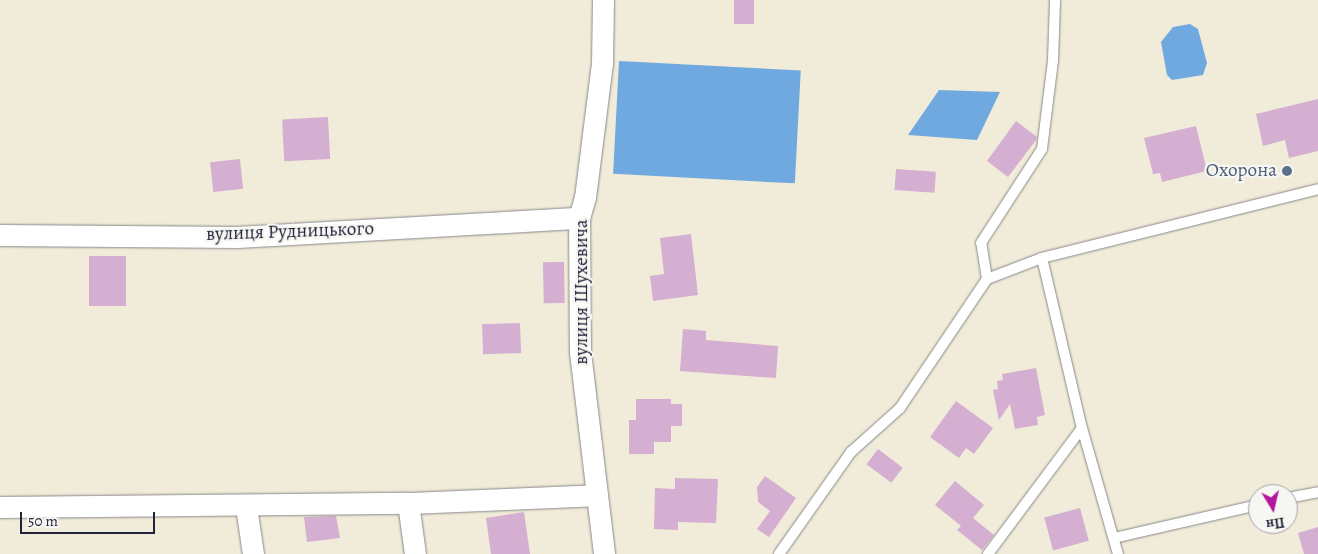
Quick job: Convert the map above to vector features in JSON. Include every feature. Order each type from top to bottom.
[{"type":"street","name":"вулиця Шухевича","points":[[603,0],[602,63],[585,198],[579,218],[580,352],[604,554]]},
{"type":"street","name":"вулиця Рудницького","points":[[0,235],[237,237],[579,218]]},
{"type":"street","points":[[0,507],[408,503],[597,495]]},
{"type":"street","points":[[408,503],[415,554]]},
{"type":"street","points":[[246,506],[253,554]]},
{"type":"lane","points":[[987,279],[981,243],[1042,148],[1053,61],[1055,0]]},
{"type":"lane","points":[[779,554],[851,452],[900,408],[987,279],[1042,258],[1318,189]]},
{"type":"lane","points":[[1042,258],[1082,428],[1118,554]]},
{"type":"lane","points":[[988,554],[1082,428]]},
{"type":"lane","points":[[1298,496],[1318,492]]},
{"type":"lane","points":[[1114,538],[1248,507]]},
{"type":"water","points":[[1190,24],[1198,29],[1207,63],[1203,75],[1172,80],[1167,75],[1161,42],[1173,27]]},
{"type":"water","points":[[619,61],[801,71],[795,183],[613,174]]},
{"type":"water","points":[[939,90],[1000,92],[977,140],[908,135]]},
{"type":"building","points":[[734,0],[754,0],[754,24],[734,24]]},
{"type":"building","points":[[1318,99],[1318,151],[1289,158],[1285,140],[1263,146],[1256,114]]},
{"type":"building","points":[[328,117],[330,159],[284,161],[282,119]]},
{"type":"building","points":[[1016,121],[1037,137],[1008,177],[987,161]]},
{"type":"building","points":[[1196,126],[1207,171],[1162,182],[1160,173],[1153,174],[1144,138]]},
{"type":"building","points":[[240,159],[243,189],[213,192],[210,162]]},
{"type":"building","points":[[896,169],[936,172],[934,193],[895,190]]},
{"type":"building","points":[[691,234],[698,295],[653,301],[650,276],[664,274],[660,238]]},
{"type":"building","points":[[89,256],[126,256],[126,306],[89,306]]},
{"type":"building","points":[[543,262],[564,262],[565,303],[544,303]]},
{"type":"building","points":[[520,323],[521,353],[483,354],[482,324]]},
{"type":"building","points":[[683,329],[706,331],[706,340],[778,346],[776,378],[680,371]]},
{"type":"building","points":[[1036,368],[1045,415],[1037,417],[1038,425],[1015,429],[1010,404],[999,420],[993,390],[998,389],[997,381],[1003,380],[1002,374]]},
{"type":"building","points":[[636,399],[671,399],[671,404],[682,404],[682,426],[671,426],[671,442],[654,442],[654,454],[629,454],[629,420],[636,420]]},
{"type":"building","points":[[956,401],[993,428],[974,454],[966,448],[959,458],[930,437]]},
{"type":"building","points":[[878,449],[903,468],[891,483],[867,464]]},
{"type":"building","points":[[765,476],[796,498],[769,537],[757,529],[770,511],[758,502],[757,487]]},
{"type":"building","points":[[675,478],[718,479],[716,523],[678,522],[678,530],[654,529],[655,488],[675,489]]},
{"type":"building","points":[[955,481],[984,505],[973,518],[994,535],[982,550],[957,530],[961,526],[935,505]]},
{"type":"building","points":[[1080,508],[1089,541],[1053,550],[1044,518]]},
{"type":"building","points":[[524,512],[530,554],[491,554],[486,518]]},
{"type":"building","points":[[336,516],[340,538],[307,542],[304,517]]},
{"type":"building","points":[[1318,527],[1318,554],[1304,554],[1298,533]]},
{"type":"place","name":"Охорона","points":[[1287,171]]}]
